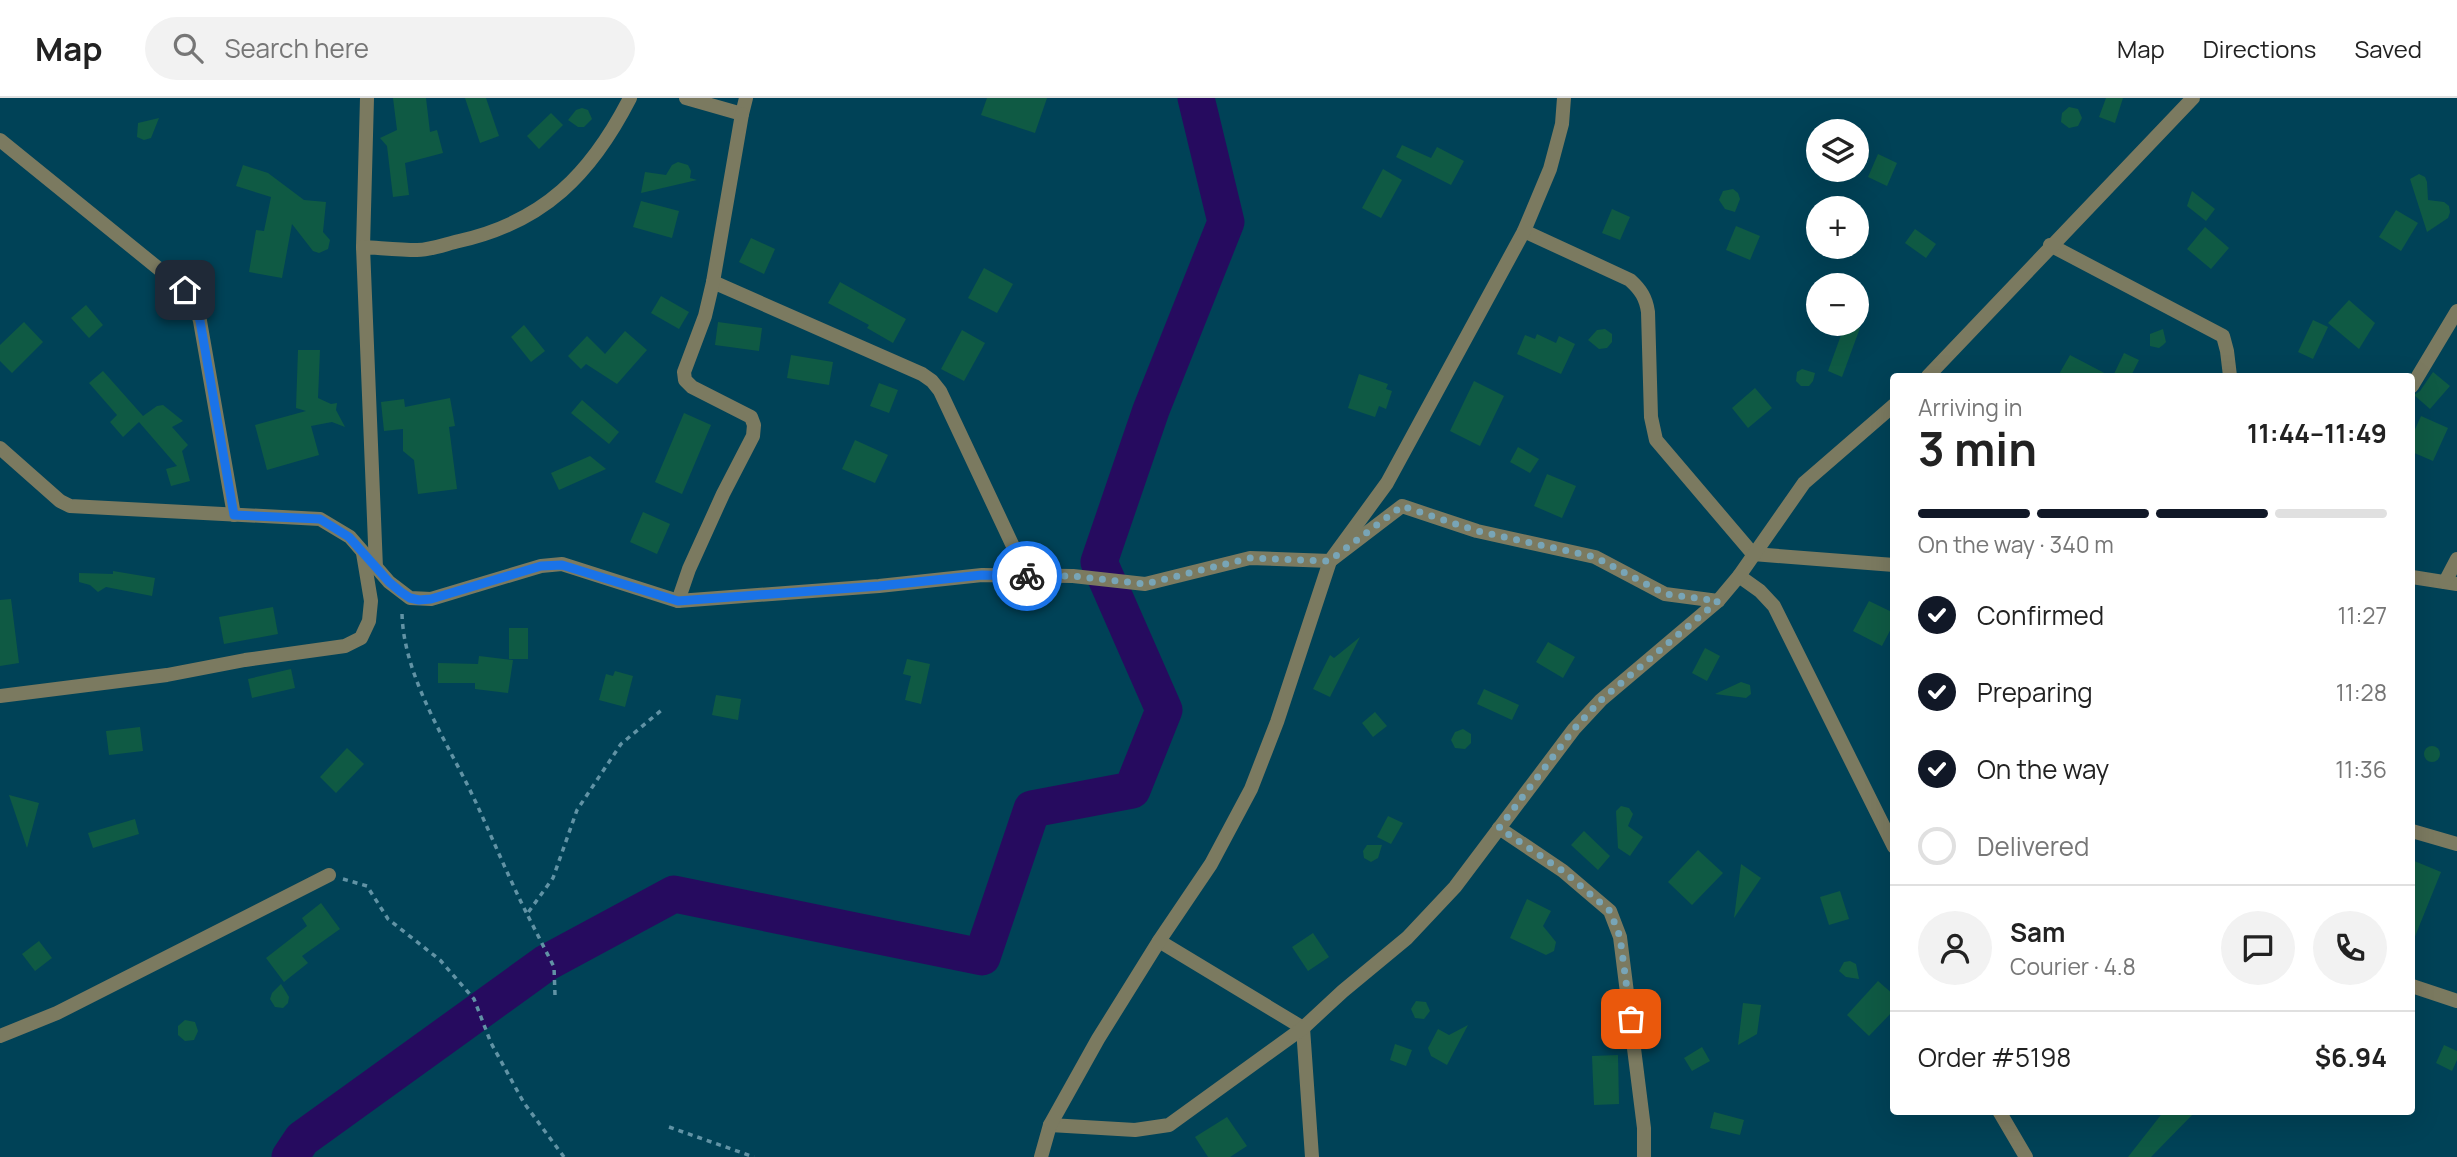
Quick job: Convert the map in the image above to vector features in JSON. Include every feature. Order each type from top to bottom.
[{"type":"street","points":[[367,98],[363,247],[376,568]]},
{"type":"street","points":[[363,247],[419,250],[483,236],[526,217],[561,194],[617,125],[630,98]]},
{"type":"street","points":[[686,98],[742,114]]},
{"type":"street","points":[[678,601],[689,569],[723,494],[753,436],[754,425],[751,417],[692,387],[685,380],[684,372],[705,316],[713,282],[746,98]]},
{"type":"street","points":[[1041,1157],[1050,1125],[1098,1039],[1211,864],[1251,789],[1277,722],[1329,561],[1387,483],[1524,231],[1550,169],[1562,124],[1564,98]]},
{"type":"street","points":[[1931,373],[2185,100]]},
{"type":"street","points":[[0,140],[185,290],[195,304],[234,515]]},
{"type":"street","points":[[1524,231],[1630,280],[1639,288],[1646,299],[1648,312],[1651,417],[1656,440],[1754,554],[1890,565]]},
{"type":"street","points":[[2050,245],[2223,337],[2230,373]]},
{"type":"street","points":[[713,282],[922,374],[932,381],[951,413],[1027,576]]},
{"type":"street","points":[[2415,381],[2457,311]]},
{"type":"street","points":[[1050,1125],[1135,1130],[1169,1125],[1303,1028],[1343,990],[1407,938],[1455,887],[1574,729],[1601,700],[1718,601],[1739,576],[1804,483],[1890,408]]},
{"type":"street","points":[[0,448],[69,506],[320,519],[349,537],[376,568],[410,598],[431,599],[541,566],[562,565],[678,601],[879,586],[982,575],[1073,576],[1145,584],[1250,558],[1329,561],[1402,506],[1477,531],[1595,557],[1665,594],[1718,601]]},
{"type":"street","points":[[0,696],[167,675],[245,660],[345,646],[361,638],[369,621],[370,601],[362,553]]},
{"type":"street","points":[[2415,575],[2451,582],[2457,559]]},
{"type":"street","points":[[1739,576],[1760,591],[1778,613],[1890,839]]},
{"type":"street","points":[[1499,828],[1563,871],[1610,911],[1615,919],[1620,937],[1644,1128],[1644,1157]]},
{"type":"street","points":[[2415,832],[2457,844]]},
{"type":"street","points":[[0,1036],[57,1013],[329,875]]},
{"type":"street","points":[[1159,942],[1303,1028]]},
{"type":"street","points":[[2415,987],[2455,1000],[2457,984]]},
{"type":"street","points":[[1303,1028],[1312,1157]]},
{"type":"street","points":[[2001,1115],[2026,1157]]},
{"type":"path","points":[[401,592],[403,634],[428,709],[478,806],[503,867],[554,967],[555,995]]},
{"type":"path","points":[[527,914],[553,878],[578,810],[621,744],[664,708]]},
{"type":"path","points":[[329,875],[368,886],[388,919],[440,960],[474,999],[491,1043],[524,1102],[565,1157]]},
{"type":"path","points":[[669,1127],[754,1157]]},
{"type":"building","points":[[393,98],[426,98],[430,132],[437,130],[443,153],[405,163],[409,195],[393,197],[387,146],[380,138],[397,130]]},
{"type":"building","points":[[465,98],[486,98],[499,136],[480,143]]},
{"type":"building","points":[[987,98],[1047,98],[1035,133],[981,115]]},
{"type":"building","points":[[2106,98],[2123,98],[2115,123],[2099,117]]},
{"type":"building","points":[[2069,107],[2078,109],[2082,118],[2078,126],[2069,128],[2061,122],[2062,113]]},
{"type":"building","points":[[576,110],[588,110],[592,119],[584,127],[578,127],[568,120]]},
{"type":"building","points":[[551,113],[563,125],[539,149],[527,136]]},
{"type":"building","points":[[159,118],[151,138],[144,140],[137,137],[138,123]]},
{"type":"building","points":[[1402,145],[1431,158],[1437,147],[1464,161],[1451,185],[1396,157]]},
{"type":"building","points":[[1878,154],[1897,163],[1887,186],[1869,177]]},
{"type":"building","points":[[678,162],[688,165],[690,178],[697,180],[641,193],[645,172],[666,175],[672,165]]},
{"type":"building","points":[[243,165],[268,173],[304,200],[326,202],[323,232],[330,240],[328,249],[319,253],[313,251],[292,224],[282,278],[249,272],[256,230],[264,231],[271,197],[236,186]]},
{"type":"building","points":[[1383,169],[1402,180],[1381,218],[1362,208]]},
{"type":"building","points":[[2419,174],[2425,177],[2427,182],[2428,200],[2444,202],[2449,206],[2450,212],[2448,218],[2427,232],[2410,179]]},
{"type":"building","points":[[1733,189],[1740,199],[1735,212],[1725,209],[1719,200],[1723,191]]},
{"type":"building","points":[[2192,191],[2215,209],[2206,221],[2187,206]]},
{"type":"building","points":[[641,201],[679,211],[672,238],[633,227]]},
{"type":"building","points":[[1612,209],[1630,217],[1620,240],[1602,233]]},
{"type":"building","points":[[2396,210],[2418,223],[2401,251],[2379,237]]},
{"type":"building","points":[[1736,226],[1760,236],[1750,260],[1726,250]]},
{"type":"building","points":[[2205,227],[2229,248],[2211,269],[2187,249]]},
{"type":"building","points":[[1915,229],[1936,244],[1926,258],[1905,243]]},
{"type":"building","points":[[751,238],[775,249],[764,274],[739,262]]},
{"type":"building","points":[[984,268],[1013,284],[997,313],[968,298]]},
{"type":"building","points":[[840,282],[906,319],[893,343],[867,328],[869,325],[828,303]]},
{"type":"building","points":[[661,296],[689,312],[679,329],[651,313]]},
{"type":"building","points":[[2349,300],[2375,323],[2359,349],[2328,323]]},
{"type":"building","points":[[86,305],[103,325],[89,338],[71,318]]},
{"type":"building","points":[[2313,320],[2328,327],[2313,359],[2298,352]]},
{"type":"building","points":[[24,322],[43,342],[12,373],[0,361],[0,345]]},
{"type":"building","points":[[718,322],[762,328],[759,351],[715,345]]},
{"type":"building","points":[[524,325],[545,351],[531,362],[511,337]]},
{"type":"building","points":[[1605,329],[1612,334],[1612,342],[1607,348],[1599,349],[1588,340],[1597,330]]},
{"type":"building","points":[[2163,329],[2166,342],[2159,348],[2150,346],[2150,334]]},
{"type":"building","points":[[962,330],[985,343],[964,381],[941,369]]},
{"type":"building","points":[[625,331],[647,350],[617,384],[586,364],[581,369],[568,356],[587,336],[605,354]]},
{"type":"building","points":[[1537,334],[1556,343],[1559,336],[1575,344],[1561,374],[1517,354],[1525,335],[1535,339]]},
{"type":"building","points":[[1841,336],[1857,336],[1842,377],[1828,371]]},
{"type":"building","points":[[298,350],[320,350],[318,398],[331,404],[337,403],[336,410],[345,427],[332,422],[311,426],[319,455],[267,470],[255,425],[306,411],[296,408]]},
{"type":"building","points":[[2124,353],[2139,360],[2132,373],[2114,373]]},
{"type":"building","points":[[791,355],[833,362],[829,385],[787,378]]},
{"type":"building","points":[[2070,355],[2104,373],[2060,373]]},
{"type":"building","points":[[1802,369],[1815,373],[1809,386],[1801,386],[1796,381],[1797,372]]},
{"type":"building","points":[[103,371],[143,416],[163,405],[183,421],[172,427],[188,445],[182,451],[190,481],[171,486],[166,469],[177,466],[139,422],[123,437],[110,422],[117,415],[89,383]]},
{"type":"building","points":[[2433,372],[2450,386],[2430,409],[2415,396]]},
{"type":"building","points":[[1359,374],[1388,384],[1386,389],[1392,391],[1386,409],[1379,406],[1375,417],[1348,408]]},
{"type":"building","points":[[1474,381],[1504,396],[1480,446],[1450,431]]},
{"type":"building","points":[[879,383],[898,390],[889,413],[870,406]]},
{"type":"building","points":[[1755,388],[1772,408],[1748,428],[1732,408]]},
{"type":"building","points":[[450,398],[455,426],[449,427],[457,489],[418,494],[414,460],[403,451],[403,429],[384,431],[381,402],[404,399],[405,407]]},
{"type":"building","points":[[582,400],[619,432],[609,444],[571,413]]},
{"type":"building","points":[[684,413],[711,425],[682,494],[655,482]]},
{"type":"building","points":[[2421,416],[2448,428],[2433,461],[2415,453],[2415,429]]},
{"type":"building","points":[[855,440],[888,455],[875,483],[842,469]]},
{"type":"building","points":[[1518,447],[1539,459],[1530,473],[1510,462]]},
{"type":"building","points":[[590,456],[606,469],[559,490],[551,473]]},
{"type":"building","points":[[1547,474],[1576,486],[1562,518],[1534,506]]},
{"type":"building","points":[[643,512],[670,524],[657,554],[630,542]]},
{"type":"building","points":[[113,571],[155,578],[152,596],[106,587],[98,592],[90,585],[79,582],[79,573],[113,574]]},
{"type":"building","points":[[11,599],[19,663],[0,666],[0,600]]},
{"type":"building","points":[[1869,601],[1890,611],[1890,631],[1882,646],[1853,631]]},
{"type":"building","points":[[273,607],[278,634],[224,644],[219,617]]},
{"type":"building","points":[[509,628],[528,628],[528,659],[509,659]]},
{"type":"building","points":[[1360,637],[1330,697],[1313,689],[1330,655],[1334,658]]},
{"type":"building","points":[[1548,642],[1575,657],[1563,678],[1536,662]]},
{"type":"building","points":[[1705,648],[1720,656],[1707,681],[1692,673]]},
{"type":"building","points":[[479,656],[513,660],[508,693],[475,689],[475,683],[438,683],[438,663],[478,664]]},
{"type":"building","points":[[907,659],[930,664],[921,704],[905,700],[911,676],[903,674]]},
{"type":"building","points":[[291,669],[295,688],[252,698],[248,679]]},
{"type":"building","points":[[615,671],[633,676],[625,707],[599,700],[606,674],[613,676]]},
{"type":"building","points":[[1741,682],[1750,685],[1751,694],[1746,698],[1715,694]]},
{"type":"building","points":[[1484,689],[1519,705],[1512,720],[1477,704]]},
{"type":"building","points":[[716,695],[741,699],[738,720],[712,715]]},
{"type":"building","points":[[1375,712],[1387,726],[1373,737],[1362,723]]},
{"type":"building","points":[[140,727],[143,751],[109,755],[106,731]]},
{"type":"building","points":[[1463,729],[1471,734],[1471,743],[1465,749],[1455,748],[1451,740],[1455,732]]},
{"type":"building","points":[[2429,746],[2435,746],[2440,754],[2438,760],[2429,762],[2424,757],[2424,751]]},
{"type":"building","points":[[347,748],[364,764],[336,793],[320,777]]},
{"type":"building","points":[[9,795],[39,803],[27,848]]},
{"type":"building","points":[[1621,806],[1629,808],[1633,814],[1628,826],[1643,837],[1630,856],[1618,848],[1616,811]]},
{"type":"building","points":[[1388,816],[1403,823],[1391,844],[1377,837]]},
{"type":"building","points":[[135,819],[139,834],[93,848],[88,833]]},
{"type":"building","points":[[1584,831],[1610,856],[1598,870],[1571,845]]},
{"type":"building","points":[[1367,845],[1382,845],[1378,858],[1371,862],[1364,858],[1363,851]]},
{"type":"building","points":[[1698,850],[1723,873],[1692,905],[1668,882]]},
{"type":"building","points":[[2415,861],[2441,872],[2415,937]]},
{"type":"building","points":[[1741,864],[1761,878],[1734,918]]},
{"type":"building","points":[[1840,891],[1849,919],[1829,925],[1820,897]]},
{"type":"building","points":[[1527,899],[1551,911],[1543,926],[1556,942],[1554,951],[1546,955],[1510,938]]},
{"type":"building","points":[[321,903],[340,929],[302,956],[308,963],[284,982],[266,958],[307,926],[302,918]]},
{"type":"building","points":[[1313,933],[1329,957],[1308,971],[1292,947]]},
{"type":"building","points":[[39,941],[52,958],[35,971],[22,954]]},
{"type":"building","points":[[1844,962],[1856,964],[1859,979],[1846,977],[1839,971]]},
{"type":"building","points":[[1878,981],[1890,992],[1890,1014],[1869,1036],[1847,1015]]},
{"type":"building","points":[[281,984],[289,997],[283,1008],[275,1007],[270,999]]},
{"type":"building","points":[[1416,1001],[1426,1002],[1430,1011],[1424,1019],[1415,1018],[1411,1009]]},
{"type":"building","points":[[1743,1003],[1761,1005],[1757,1034],[1738,1045]]},
{"type":"building","points":[[185,1020],[195,1022],[198,1031],[194,1040],[185,1041],[178,1035],[178,1026]]},
{"type":"building","points":[[1468,1025],[1447,1065],[1431,1056],[1428,1048],[1438,1029],[1449,1035]]},
{"type":"building","points":[[1395,1044],[1412,1050],[1406,1066],[1390,1060]]},
{"type":"building","points":[[2444,1045],[2457,1051],[2457,1060],[2452,1071],[2436,1063]]},
{"type":"building","points":[[1702,1047],[1710,1061],[1692,1071],[1684,1058]]},
{"type":"building","points":[[1618,1055],[1619,1104],[1594,1105],[1592,1056]]},
{"type":"building","points":[[1714,1112],[1744,1120],[1740,1135],[1710,1128]]},
{"type":"building","points":[[2161,1115],[2192,1115],[2151,1157],[2128,1157]]},
{"type":"building","points":[[1227,1117],[1247,1146],[1230,1157],[1208,1157],[1195,1137]]},
{"type":"waterway","points":[[290,1157],[302,1139],[546,963],[674,894],[982,957],[1032,809],[1132,790],[1164,710],[1099,562],[1151,410],[1226,222],[1196,98]]},
{"type":"way so far","points":[[1027,576],[1073,576],[1145,584],[1250,558],[1329,561],[1402,506],[1477,531],[1595,557],[1665,594],[1718,601],[1601,700],[1574,729],[1499,828],[1563,871],[1610,911],[1620,937],[1631,1019]]},
{"type":"route","points":[[185,290],[195,304],[200,321],[234,515],[320,519],[349,537],[389,582],[410,598],[431,599],[541,566],[562,565],[678,601],[879,586],[982,575],[1027,576]]}]
